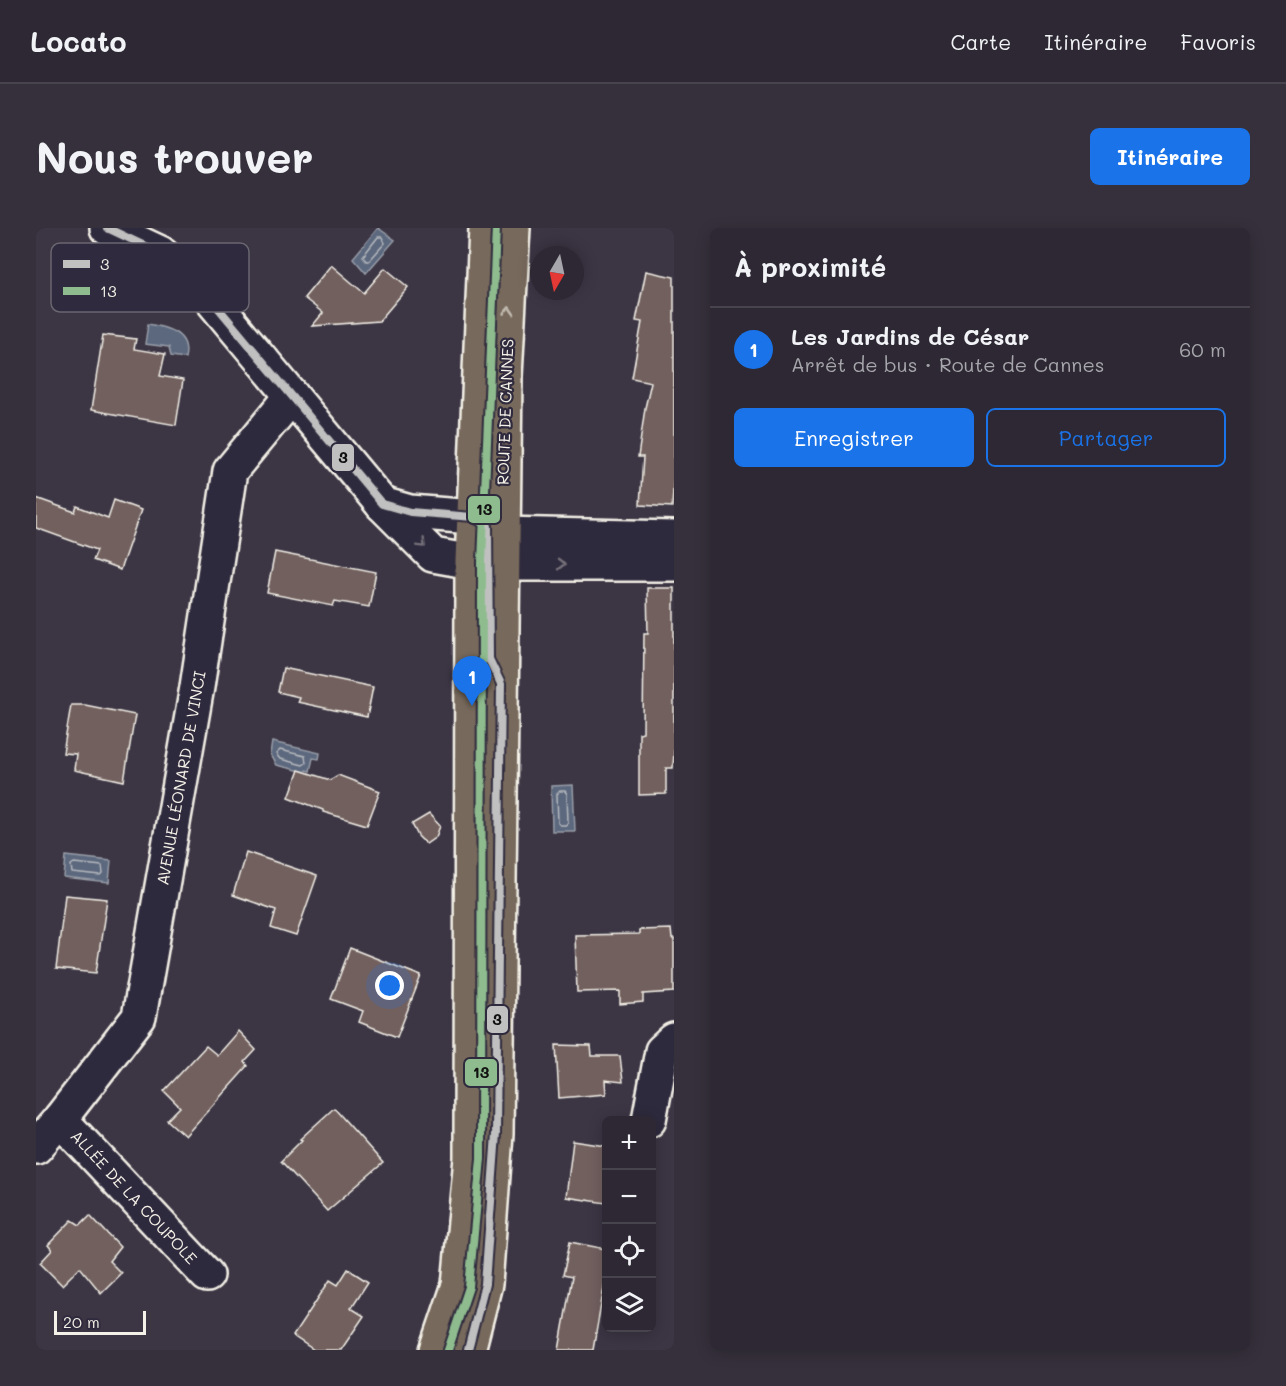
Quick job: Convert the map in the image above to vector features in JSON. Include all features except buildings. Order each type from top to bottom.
[{"type":"main road","name":"ROUTE DE CANNES","points":[[468,1350],[485,1284],[496,1134],[501,684],[488,544],[479,377],[486,228]]},
{"type":"main road","name":"ROUTE DE CANNES","points":[[437,1350],[459,1285],[471,1158],[488,544],[505,376],[513,228]]},
{"type":"street","points":[[107,228],[139,243]]},
{"type":"street","points":[[222,312],[382,504],[433,555],[488,544],[674,538]]},
{"type":"street","name":"AVENUE LÉONARD DE VINCI","points":[[36,1147],[139,1017],[195,699],[230,471],[292,396]]},
{"type":"street","points":[[382,504],[410,512],[488,544],[674,564]]},
{"type":"street","points":[[650,1116],[662,1050],[674,1040]]},
{"type":"street","name":"ALLÉE DE LA COUPOLE","points":[[60,1119],[207,1275]]},
{"type":"water","points":[[378,228],[395,240],[366,273],[353,258]]},
{"type":"water","points":[[148,324],[169,329],[181,337],[186,349],[185,358],[171,356],[169,347],[145,344]]},
{"type":"water","points":[[272,742],[320,753],[319,759],[313,758],[310,771],[305,772],[276,765],[270,755]]},
{"type":"water","points":[[573,785],[575,831],[552,831],[551,786]]},
{"type":"water","points":[[66,856],[111,861],[109,883],[64,878]]},
{"type":"transit line","name":"3","points":[[107,228],[139,243]]},
{"type":"transit line","name":"13","points":[[448,1350],[469,1287],[481,1158],[482,562],[496,228]]},
{"type":"transit line","name":"3","points":[[222,312],[382,504],[410,512],[473,517],[488,526],[489,659],[501,684],[496,1134],[485,1284],[468,1350]]},
{"type":"place","name":"Les Jardins de César","points":[[472,706]]}]
